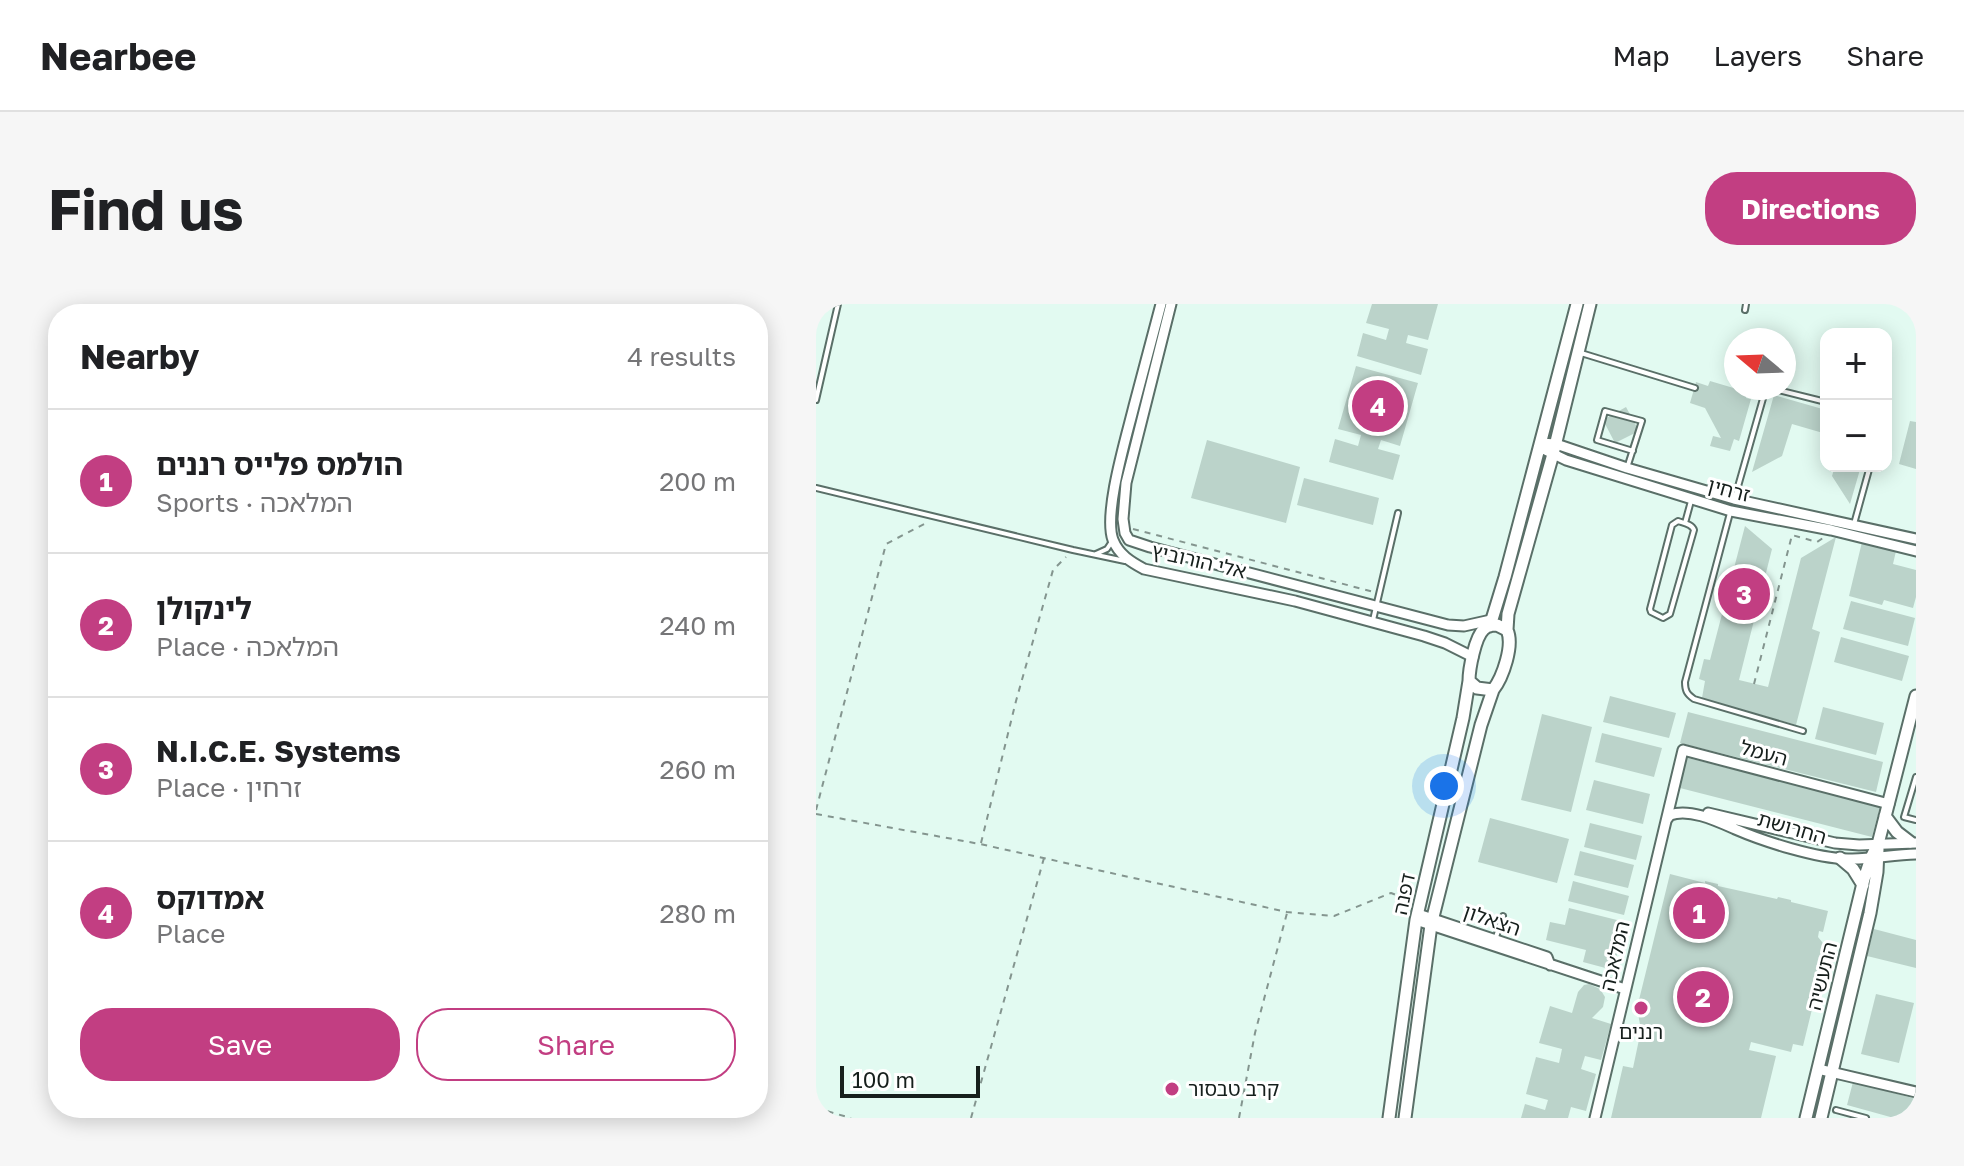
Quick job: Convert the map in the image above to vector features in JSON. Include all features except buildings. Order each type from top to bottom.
[{"type":"street","points":[[1113,539],[1112,512],[1118,468],[1161,304]]},
{"type":"street","points":[[1124,527],[1126,483],[1171,304]]},
{"type":"street","points":[[1577,304],[1491,623],[1507,630],[1508,614],[1590,304]]},
{"type":"street","name":"זרחין","points":[[1539,445],[1554,449],[1566,460],[1916,539]]},
{"type":"street","name":"זרחין","points":[[1626,473],[1731,511],[1831,530],[1916,551]]},
{"type":"street","name":"אלי הורוביץ","points":[[1124,527],[1129,540],[1150,547],[1448,625],[1491,623]]},
{"type":"street","name":"אלי הורוביץ","points":[[1113,539],[1131,562],[1144,569],[1295,601],[1445,643],[1473,657]]},
{"type":"street","name":"דפנה","points":[[1389,1118],[1417,917],[1463,718],[1473,657],[1479,637],[1491,623]]},
{"type":"street","name":"דפנה","points":[[1405,1118],[1432,922],[1481,725],[1493,690],[1500,681],[1511,639],[1507,630]]},
{"type":"street","points":[[1469,681],[1477,688],[1493,690]]},
{"type":"street","name":"התעשיה","points":[[1806,1118],[1863,885],[1878,844],[1916,696]]},
{"type":"street","name":"העמל","points":[[1670,803],[1683,750],[1887,810]]},
{"type":"street","name":"המלאכה","points":[[1595,1118],[1670,803]]},
{"type":"street","name":"החרושת","points":[[1670,803],[1835,843],[1914,846]]},
{"type":"street","points":[[1887,810],[1897,832],[1914,846]]},
{"type":"street","name":"החרושת","points":[[1666,822],[1670,815],[1684,813],[1711,819],[1774,843],[1840,858],[1874,858],[1914,846]]},
{"type":"street","points":[[1840,858],[1853,869],[1863,885]]},
{"type":"street","name":"התעשיה","points":[[1821,1118],[1870,913],[1874,858]]},
{"type":"street","name":"הצאלון","points":[[1417,917],[1625,989]]},
{"type":"street","name":"הצאלון","points":[[1432,922],[1547,957],[1550,965]]},
{"type":"street","points":[[1818,1069],[1916,1092]]},
{"type":"lane","points":[[816,400],[838,304]]},
{"type":"lane","points":[[1579,352],[1695,388]]},
{"type":"lane","points":[[1796,395],[1820,401]]},
{"type":"lane","points":[[1764,400],[1734,499],[1685,689],[1694,699],[1803,731]]},
{"type":"lane","points":[[1626,473],[1633,451],[1642,421],[1605,411],[1597,440],[1633,451]]},
{"type":"lane","points":[[1854,524],[1868,472]]},
{"type":"lane","points":[[816,488],[1131,562]]},
{"type":"lane","points":[[1685,523],[1692,499]]},
{"type":"lane","points":[[1372,622],[1398,513]]},
{"type":"lane","points":[[1678,521],[1685,523],[1694,530],[1670,614],[1663,618],[1650,609],[1672,525],[1678,521]]},
{"type":"lane","points":[[1094,554],[1107,549],[1113,539]]},
{"type":"lane","points":[[1916,777],[1904,817],[1916,820]]},
{"type":"lane","points":[[1495,940],[1503,916]]},
{"type":"lane","points":[[1836,1110],[1866,1118]]},
{"type":"path","points":[[938,517],[886,544],[816,812],[980,844],[1287,912],[1334,916],[1391,893],[1410,899]]},
{"type":"path","points":[[1124,527],[1379,593]]},
{"type":"path","points":[[1754,684],[1792,535],[1817,542],[1829,535]]},
{"type":"path","points":[[980,844],[1053,570],[1073,550]]},
{"type":"path","points":[[971,1118],[1044,858]]},
{"type":"path","points":[[1239,1118],[1255,1033],[1287,912]]},
{"type":"path","points":[[816,1108],[851,1118]]},
{"type":"place","name":"אמדוקס","points":[[1378,406]]},
{"type":"place","name":"N.I.C.E. Systems","points":[[1744,594]]},
{"type":"place","name":"הולמס פלייס רננים","points":[[1699,913]]},
{"type":"place","name":"לינקולן","points":[[1703,997]]},
{"type":"place","name":"רננים","points":[[1641,1008]]},
{"type":"place","name":"קרב טבסור","points":[[1172,1089]]}]
